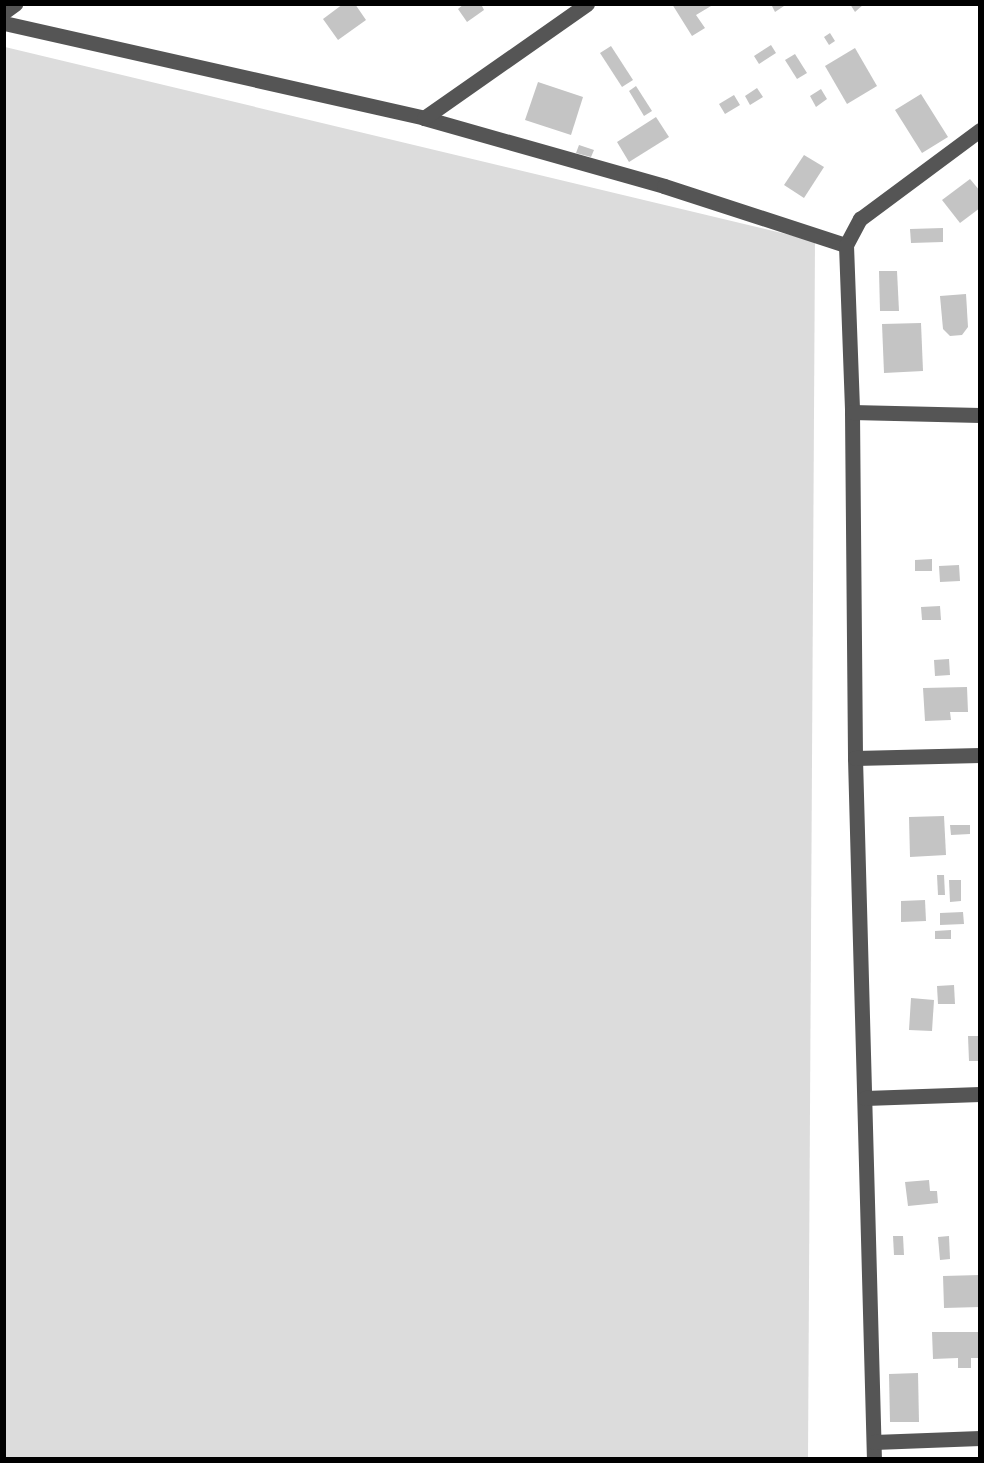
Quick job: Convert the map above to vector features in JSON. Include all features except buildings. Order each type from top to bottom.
[{"type":"street","points":[[4,12],[15,4]]},
{"type":"street","points":[[424,118],[587,4]]},
{"type":"street","points":[[4,23],[424,118],[664,186],[846,245]]},
{"type":"street","points":[[874,1458],[855,758],[852,412],[846,245],[860,219],[980,130]]},
{"type":"street","points":[[852,412],[980,415]]},
{"type":"street","points":[[855,758],[980,755]]},
{"type":"street","points":[[865,1098],[980,1094]]},
{"type":"street","points":[[874,1442],[980,1438]]},
{"type":"shaded area","points":[[5,47],[815,241],[808,1458],[5,1458]]}]
